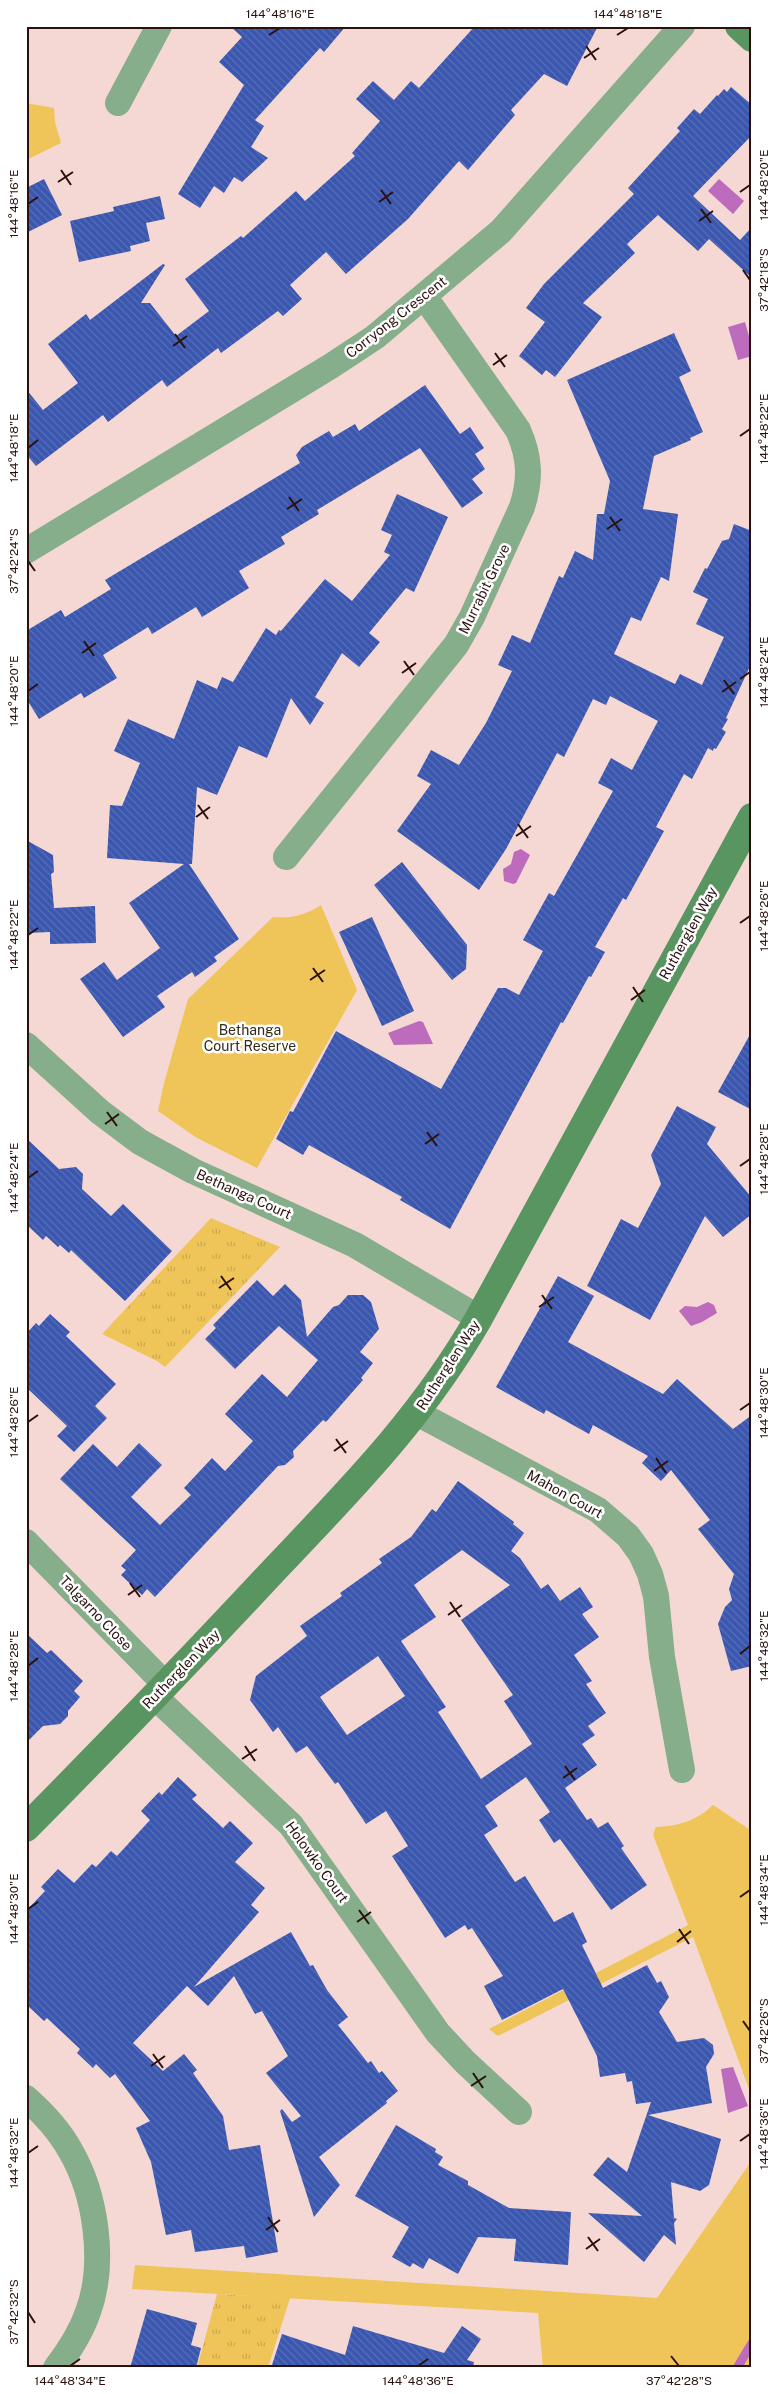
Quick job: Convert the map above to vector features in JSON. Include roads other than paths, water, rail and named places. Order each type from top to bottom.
[{"type":"street","points":[[118,103],[159,26]]},
{"type":"street","name":"Corryong Crescent","points":[[26,551],[355,351],[424,296],[501,231],[682,26]]},
{"type":"street","points":[[739,26],[752,38]]},
{"type":"street","name":"Murrabit Grove","points":[[286,857],[456,645],[472,617],[527,492],[529,462],[525,445],[518,430],[424,296]]},
{"type":"street","name":"Rutherglen Way","points":[[26,1828],[160,1691],[372,1467],[417,1413],[479,1318],[752,816]]},
{"type":"street","name":"Bethanga Court","points":[[26,1045],[100,1112],[140,1142],[193,1171],[355,1245],[479,1318]]},
{"type":"street","name":"Mahon Court","points":[[417,1413],[598,1510],[628,1536],[647,1567],[656,1596],[662,1657],[682,1770]]},
{"type":"street","name":"Talgarno Close","points":[[26,1542],[160,1691]]},
{"type":"street","name":"Holowko Court","points":[[160,1691],[291,1825],[438,2033],[465,2062],[519,2112]]},
{"type":"street","points":[[26,2098],[55,2127],[71,2150],[86,2186],[95,2232],[96,2272],[94,2293],[88,2312],[72,2346],[56,2368]]},
{"type":"waterway","points":[[737,2368],[752,2343]]},
{"type":"park label","name":"Bethanga Court Reserve","points":[[250,1038]]}]
